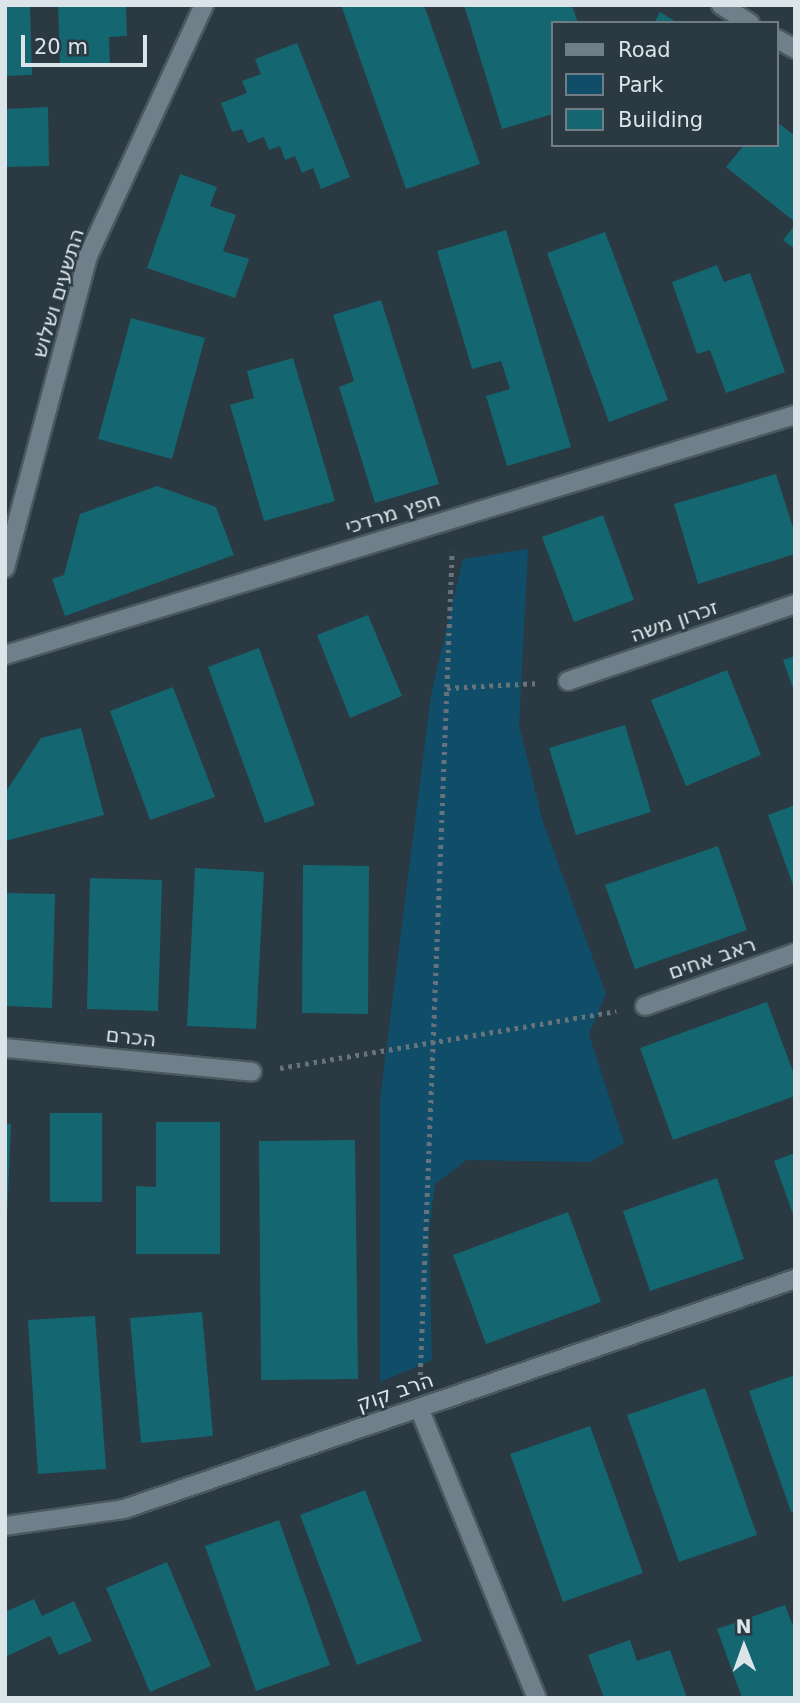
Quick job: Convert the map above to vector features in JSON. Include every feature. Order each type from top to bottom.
[{"type":"street","name":"התשעים ושלוש","points":[[5,568],[88,256],[204,5]]},
{"type":"street","points":[[721,5],[747,21]]},
{"type":"street","points":[[779,40],[795,49]]},
{"type":"street","name":"חפץ מרדכי","points":[[5,655],[795,415]]},
{"type":"street","name":"זכרון משה","points":[[568,681],[795,604]]},
{"type":"street","name":"ראב אחים","points":[[645,1006],[795,953]]},
{"type":"street","name":"הכרם","points":[[5,1048],[252,1072]]},
{"type":"street","name":"הרב קוק","points":[[5,1526],[124,1509],[795,1279]]},
{"type":"street","points":[[419,1408],[537,1698]]},
{"type":"path","points":[[419,1408],[454,519]]},
{"type":"path","points":[[447,688],[568,681]]},
{"type":"path","points":[[252,1072],[645,1006]]},
{"type":"green space","points":[[528,549],[519,725],[543,822],[606,994],[589,1034],[624,1143],[590,1162],[467,1160],[435,1184],[429,1231],[432,1360],[380,1382],[380,1100],[431,695],[463,559]]},
{"type":"building","points":[[5,5],[30,5],[32,75],[5,76]]},
{"type":"building","points":[[58,5],[126,5],[127,36],[109,37],[110,64],[60,66]]},
{"type":"building","points":[[341,5],[424,5],[480,164],[406,189]]},
{"type":"building","points":[[464,5],[572,5],[577,21],[552,21],[552,114],[502,129]]},
{"type":"building","points":[[660,12],[675,21],[655,21]]},
{"type":"building","points":[[297,43],[350,177],[321,189],[313,168],[302,173],[295,156],[285,160],[280,146],[269,150],[264,137],[248,143],[242,129],[232,132],[221,103],[247,93],[242,81],[261,74],[255,59]]},
{"type":"building","points":[[48,107],[49,166],[5,167],[5,109]]},
{"type":"building","points":[[779,124],[795,136],[795,222],[726,167],[742,147],[779,147]]},
{"type":"building","points":[[180,174],[217,187],[210,206],[236,215],[223,251],[249,259],[235,298],[147,268]]},
{"type":"building","points":[[795,225],[795,249],[783,240]]},
{"type":"building","points":[[506,230],[571,447],[507,466],[486,396],[510,389],[501,361],[472,369],[437,251]]},
{"type":"building","points":[[605,232],[668,400],[609,422],[547,253]]},
{"type":"building","points":[[717,265],[724,282],[750,273],[785,372],[726,393],[710,350],[697,354],[672,282]]},
{"type":"building","points":[[381,300],[439,484],[375,503],[339,387],[354,381],[333,315]]},
{"type":"building","points":[[131,318],[205,338],[172,459],[98,439]]},
{"type":"building","points":[[293,358],[335,501],[264,521],[230,405],[254,398],[247,371]]},
{"type":"building","points":[[776,474],[795,534],[795,554],[698,584],[674,504]]},
{"type":"building","points":[[157,486],[216,507],[234,555],[65,616],[52,579],[64,575],[80,514]]},
{"type":"building","points":[[603,515],[634,600],[574,622],[542,537]]},
{"type":"building","points":[[368,615],[402,696],[350,718],[317,635]]},
{"type":"building","points":[[259,648],[315,805],[265,823],[208,667]]},
{"type":"building","points":[[795,656],[795,691],[794,691],[783,660]]},
{"type":"building","points":[[727,670],[761,755],[686,786],[651,700]]},
{"type":"building","points":[[173,687],[215,797],[150,820],[110,711]]},
{"type":"building","points":[[625,725],[651,812],[576,835],[549,748]]},
{"type":"building","points":[[81,728],[104,815],[5,841],[5,793],[41,738]]},
{"type":"building","points":[[795,805],[795,887],[794,888],[768,815]]},
{"type":"building","points":[[718,846],[747,930],[635,969],[605,885]]},
{"type":"building","points":[[303,865],[369,866],[368,1014],[302,1013]]},
{"type":"building","points":[[195,868],[264,872],[256,1029],[187,1026]]},
{"type":"building","points":[[90,878],[162,880],[158,1011],[87,1009]]},
{"type":"building","points":[[5,893],[55,894],[52,1008],[5,1006]]},
{"type":"building","points":[[767,1002],[795,1077],[795,1096],[673,1140],[640,1048]]},
{"type":"building","points":[[50,1113],[102,1113],[102,1202],[50,1202]]},
{"type":"building","points":[[156,1122],[220,1122],[220,1254],[136,1254],[136,1186],[156,1187]]},
{"type":"building","points":[[5,1124],[11,1124],[7,1216],[5,1216]]},
{"type":"building","points":[[355,1140],[358,1379],[261,1380],[259,1141]]},
{"type":"building","points":[[795,1153],[795,1217],[794,1217],[774,1161]]},
{"type":"building","points":[[717,1178],[744,1259],[650,1291],[623,1211]]},
{"type":"building","points":[[568,1212],[601,1302],[486,1344],[453,1255]]},
{"type":"building","points":[[202,1312],[213,1436],[141,1443],[130,1318]]},
{"type":"building","points":[[95,1316],[106,1469],[38,1474],[28,1320]]},
{"type":"building","points":[[795,1375],[795,1510],[791,1512],[749,1391]]},
{"type":"building","points":[[705,1388],[757,1535],[679,1562],[627,1415]]},
{"type":"building","points":[[590,1426],[643,1573],[563,1602],[510,1454]]},
{"type":"building","points":[[365,1490],[422,1641],[357,1665],[300,1515]]},
{"type":"building","points":[[279,1520],[330,1665],[256,1691],[205,1546]]},
{"type":"building","points":[[167,1562],[211,1666],[150,1692],[106,1588]]},
{"type":"building","points":[[34,1599],[42,1616],[74,1601],[92,1641],[59,1655],[50,1636],[5,1657],[5,1612]]},
{"type":"building","points":[[785,1605],[795,1631],[795,1698],[742,1698],[717,1629]]},
{"type":"building","points":[[630,1640],[637,1661],[670,1650],[687,1698],[604,1698],[588,1655]]}]
